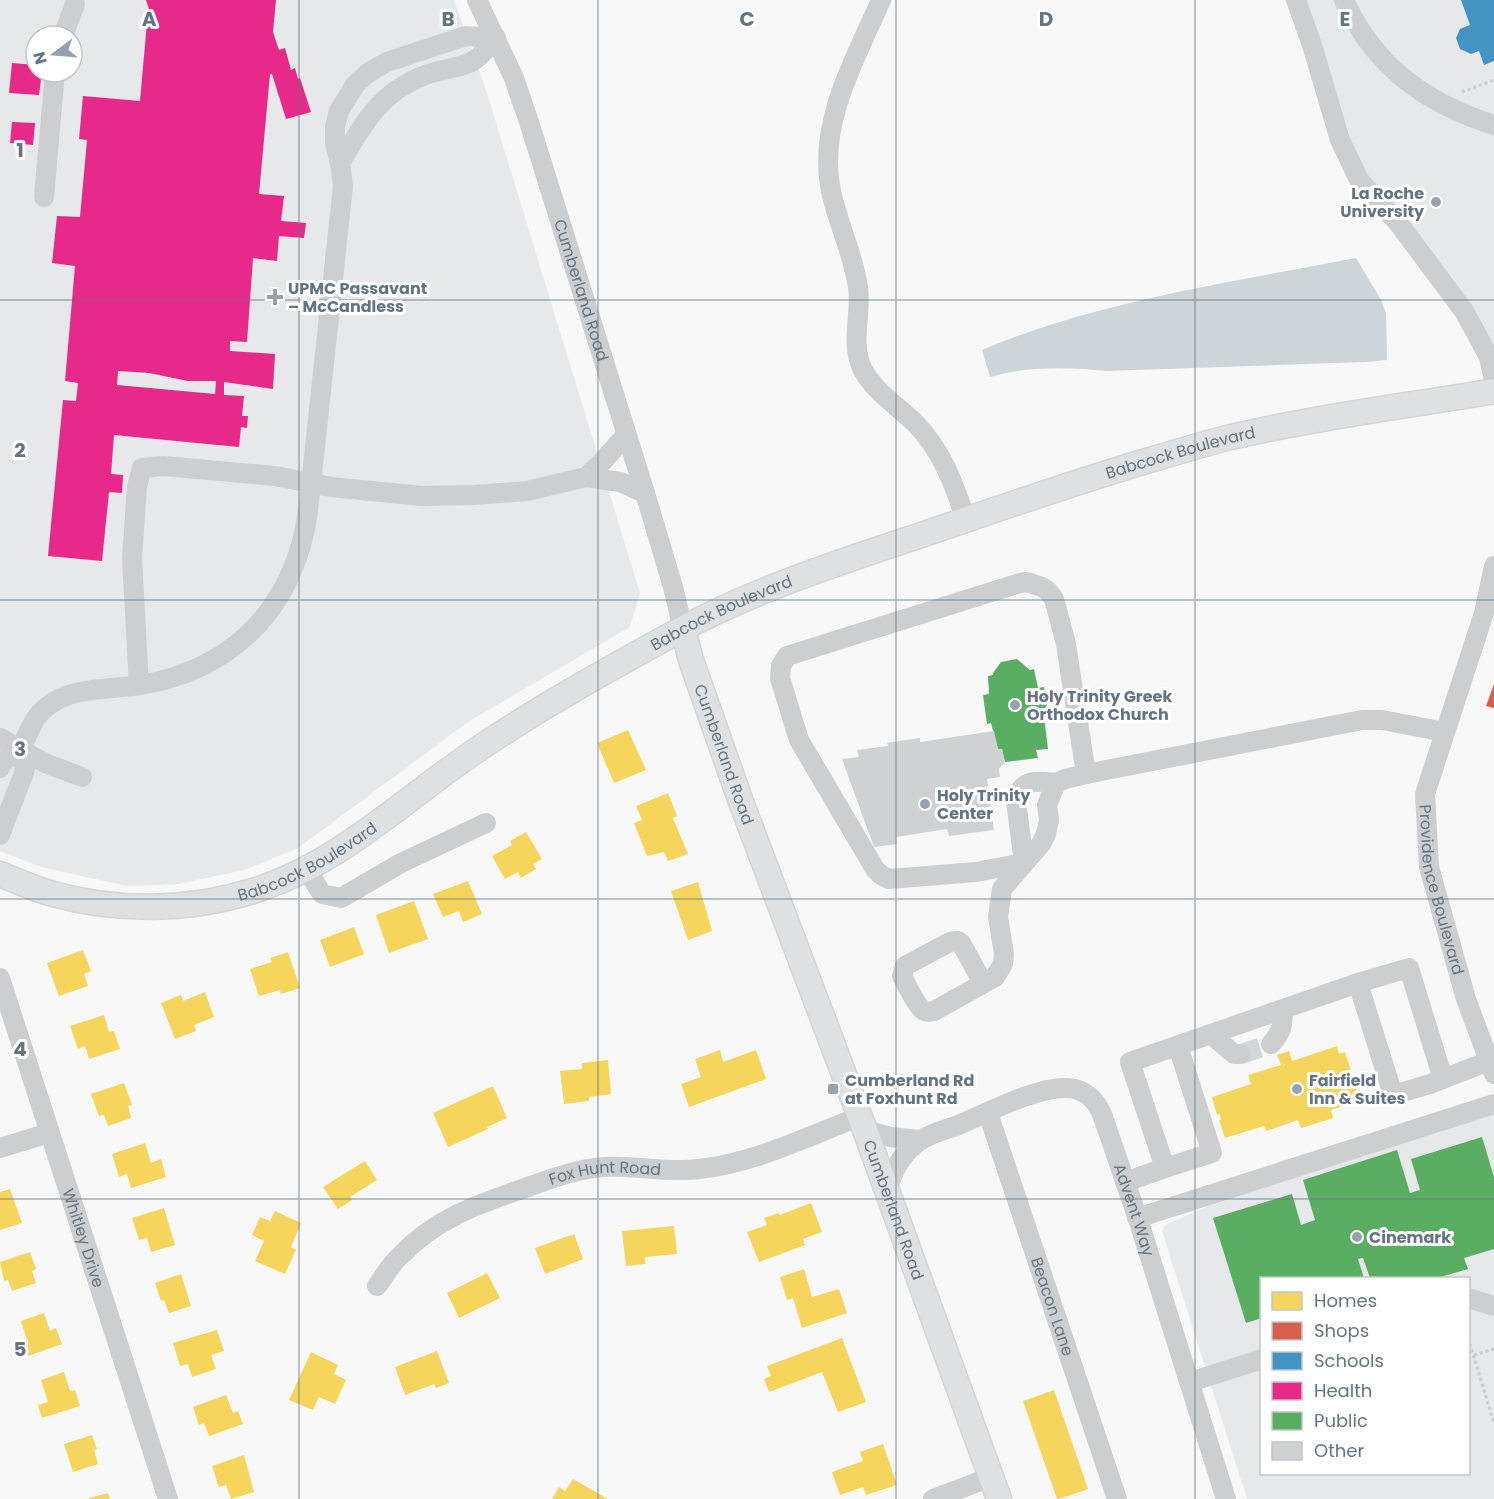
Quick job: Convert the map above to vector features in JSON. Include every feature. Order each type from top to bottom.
[{"type":"main road","name":"Babcock Boulevard","points":[[0,874],[52,894],[116,905],[155,907],[216,902],[283,881],[307,870],[377,825],[425,786],[551,702],[683,629],[778,586],[1091,477],[1225,438],[1305,420],[1494,391]]},
{"type":"main road","name":"Cumberland Road","points":[[683,629],[691,660],[741,802],[862,1123],[995,1488]]},
{"type":"street","name":"Cumberland Road","points":[[477,0],[514,78],[530,125],[645,493],[683,629]]},
{"type":"street","points":[[881,0],[835,108],[829,135],[830,186],[856,272],[859,294],[858,353],[862,368],[874,386],[916,424],[938,450],[954,484],[966,520]]},
{"type":"street","points":[[1296,0],[1340,140],[1359,180],[1398,224],[1464,311],[1489,357],[1494,381]]},
{"type":"street","points":[[1344,0],[1380,57],[1409,84],[1435,101],[1494,125]]},
{"type":"street","points":[[68,24],[75,4]]},
{"type":"street","points":[[0,768],[4,759],[20,747],[33,720],[49,705],[69,695],[91,690],[139,685],[176,677],[198,669],[244,639],[262,621],[282,590],[305,528],[342,186],[335,143],[335,126],[342,105],[355,85],[368,73],[387,62],[466,36],[496,38]]},
{"type":"street","points":[[340,163],[362,126],[378,105],[398,88],[425,75],[474,60],[496,38]]},
{"type":"street","points":[[419,52],[425,75]]},
{"type":"street","points":[[44,197],[54,84]]},
{"type":"street","points":[[586,477],[603,462],[626,435]]},
{"type":"street","points":[[139,685],[132,558],[137,487],[142,468],[163,466],[260,475],[290,478],[310,484],[422,496],[527,491],[586,477],[620,482],[645,493]]},
{"type":"street","name":"Providence Boulevard","points":[[1492,1066],[1466,999],[1429,867],[1425,794],[1484,613],[1494,566]]},
{"type":"street","points":[[1024,863],[976,872],[897,880],[881,875],[875,869],[799,740],[780,678],[784,660],[788,656],[1020,583],[1034,584],[1048,591],[1054,599],[1066,644],[1086,774]]},
{"type":"street","points":[[1024,863],[1016,801],[1017,794],[1028,783],[1056,783],[1065,778],[1362,720],[1382,720],[1445,732]]},
{"type":"street","points":[[0,738],[20,747],[47,764],[82,777]]},
{"type":"street","points":[[0,835],[25,770],[20,747]]},
{"type":"street","points":[[983,983],[995,977],[1003,964],[1004,954],[998,917],[1002,889],[1041,844],[1046,834],[1047,805],[1056,783]]},
{"type":"street","points":[[307,870],[322,894],[341,898],[401,863],[486,823]]},
{"type":"street","points":[[1165,1168],[1130,1062],[1358,983],[1408,968],[1443,1079]]},
{"type":"street","name":"Whitley Drive","points":[[0,978],[168,1499]]},
{"type":"street","points":[[1358,983],[1393,1095],[1492,1066]]},
{"type":"street","points":[[1271,1044],[1279,1035],[1283,1023],[1282,1010]]},
{"type":"street","points":[[1212,1035],[1234,1054],[1241,1054]]},
{"type":"street","points":[[1125,1182],[1212,1153],[1178,1046]]},
{"type":"street","name":"Advent Way","points":[[887,1191],[897,1164],[920,1140],[1034,1094],[1067,1088],[1080,1090],[1090,1096],[1098,1104],[1125,1182],[1226,1499]]},
{"type":"street","points":[[1137,1218],[1494,1104]]},
{"type":"street","name":"Beacon Lane","points":[[988,1113],[1117,1499]]},
{"type":"street","name":"Advent Way","points":[[862,1123],[890,1137],[920,1140]]},
{"type":"street","name":"Fox Hunt Road","points":[[377,1286],[397,1258],[417,1239],[438,1224],[479,1204],[571,1172],[591,1168],[633,1167],[676,1170],[724,1165],[862,1123]]},
{"type":"street","points":[[0,1148],[49,1133]]},
{"type":"street","points":[[1470,1299],[1494,1306]]},
{"type":"street","points":[[1190,1382],[1260,1360]]},
{"type":"street","points":[[933,1499],[995,1488]]},
{"type":"path","points":[[1435,101],[1494,80]]},
{"type":"path","points":[[1470,1344],[1494,1423]]},
{"type":"path","points":[[1474,1355],[1494,1349]]},
{"type":"shaded area","name":"UPMC Passavant – McCandless","points":[[0,0],[454,0],[486,90],[640,593],[630,627],[468,722],[298,848],[244,870],[178,884],[127,886],[41,867],[0,851]]},
{"type":"shaded area","name":"La Roche University","points":[[1296,0],[1494,0],[1494,381],[1489,357],[1359,180]]},
{"type":"shaded area","points":[[1356,258],[1381,300],[1386,313],[1387,360],[1107,371],[1048,368],[1004,373],[990,377],[982,350],[1072,318],[1118,306]]},
{"type":"shaded area","points":[[1494,1112],[1494,1499],[1247,1499],[1162,1231],[1165,1225],[1209,1206]]},
{"type":"building: Homes","points":[[628,730],[646,770],[614,783],[597,743]]},
{"type":"building: Homes","points":[[668,793],[677,816],[673,818],[688,854],[668,861],[664,852],[647,856],[634,823],[642,820],[636,806]]},
{"type":"building: Homes","points":[[526,832],[542,859],[533,864],[536,869],[521,878],[518,872],[505,879],[492,856],[512,845],[510,841]]},
{"type":"building: Homes","points":[[468,881],[482,914],[463,922],[459,911],[443,917],[433,894]]},
{"type":"building: Homes","points":[[698,882],[712,931],[688,940],[671,891]]},
{"type":"building: Homes","points":[[414,901],[428,939],[389,953],[376,915]]},
{"type":"building: Homes","points":[[354,927],[364,954],[330,967],[320,940]]},
{"type":"building: Homes","points":[[83,950],[91,971],[84,974],[88,986],[59,996],[47,963]]},
{"type":"building: Homes","points":[[288,952],[300,988],[281,994],[280,990],[259,996],[250,969],[272,962],[270,958]]},
{"type":"building: Homes","points":[[205,992],[214,1017],[194,1025],[196,1031],[175,1039],[161,1003],[181,995],[183,1001]]},
{"type":"building: Homes","points":[[104,1015],[109,1032],[114,1031],[120,1049],[89,1059],[85,1046],[78,1049],[70,1026]]},
{"type":"building: Homes","name":"Fairfield Inn & Suites","points":[[1337,1046],[1339,1054],[1345,1052],[1351,1078],[1353,1077],[1359,1094],[1353,1095],[1355,1102],[1331,1110],[1333,1118],[1301,1128],[1298,1120],[1266,1131],[1264,1126],[1225,1138],[1219,1120],[1221,1120],[1220,1114],[1217,1115],[1212,1097],[1251,1084],[1248,1075],[1281,1065],[1277,1055],[1289,1051],[1292,1061]]},
{"type":"building: Homes","points":[[720,1050],[723,1062],[756,1050],[766,1079],[689,1107],[681,1084],[701,1077],[695,1059]]},
{"type":"building: Homes","points":[[608,1060],[611,1094],[589,1097],[589,1101],[564,1104],[560,1071],[582,1069],[582,1063]]},
{"type":"building: Homes","points":[[124,1083],[132,1105],[128,1106],[131,1118],[108,1126],[104,1115],[99,1116],[91,1094]]},
{"type":"building: Homes","points":[[493,1086],[507,1118],[448,1147],[433,1113]]},
{"type":"building: Homes","points":[[145,1143],[151,1163],[161,1159],[166,1177],[131,1188],[127,1174],[119,1177],[112,1154]]},
{"type":"building: Homes","points":[[365,1161],[377,1180],[350,1197],[352,1200],[338,1209],[323,1187]]},
{"type":"building: Homes","points":[[10,1189],[22,1223],[0,1230],[0,1192]]},
{"type":"building: Homes","points":[[811,1203],[822,1232],[803,1239],[805,1245],[759,1262],[747,1232],[767,1225],[764,1218],[779,1213],[780,1215]]},
{"type":"building: Homes","points":[[164,1208],[175,1245],[151,1252],[147,1238],[139,1240],[132,1218]]},
{"type":"building: Homes","points":[[275,1211],[301,1223],[291,1247],[296,1250],[285,1274],[255,1261],[264,1241],[252,1235],[260,1217],[270,1221]]},
{"type":"building: Homes","points":[[674,1226],[677,1254],[645,1257],[645,1264],[626,1266],[622,1231]]},
{"type":"building: Homes","points":[[574,1234],[583,1259],[545,1274],[535,1248]]},
{"type":"building: Homes","points":[[30,1252],[36,1269],[32,1271],[36,1283],[12,1291],[8,1280],[4,1281],[0,1262]]},
{"type":"building: Homes","points":[[804,1269],[812,1297],[839,1289],[847,1313],[802,1328],[793,1298],[787,1300],[780,1277]]},
{"type":"building: Homes","points":[[487,1273],[500,1298],[459,1318],[447,1293]]},
{"type":"building: Homes","points":[[181,1274],[191,1306],[169,1313],[164,1300],[161,1301],[155,1283]]},
{"type":"building: Homes","points":[[44,1313],[50,1331],[56,1328],[62,1344],[22,1358],[17,1343],[27,1340],[21,1321]]},
{"type":"building: Homes","points":[[217,1330],[224,1351],[211,1355],[216,1369],[192,1377],[188,1364],[180,1366],[173,1343]]},
{"type":"building: Homes","points":[[842,1338],[866,1402],[838,1412],[822,1372],[769,1392],[764,1379],[771,1376],[767,1366]]},
{"type":"building: Homes","points":[[437,1351],[449,1383],[436,1388],[434,1384],[405,1395],[395,1367]]},
{"type":"building: Homes","points":[[311,1352],[338,1365],[334,1374],[346,1380],[335,1404],[319,1397],[313,1410],[289,1400]]},
{"type":"building: Homes","points":[[64,1372],[70,1391],[75,1390],[80,1406],[42,1418],[38,1405],[48,1402],[41,1380]]},
{"type":"building: Homes","points":[[1054,1390],[1088,1489],[1059,1499],[1057,1499],[1023,1401]]},
{"type":"building: Homes","points":[[226,1395],[233,1413],[238,1411],[243,1424],[209,1436],[204,1423],[199,1425],[193,1407]]},
{"type":"building: Homes","points":[[92,1435],[97,1449],[94,1450],[98,1464],[73,1472],[64,1444]]},
{"type":"building: Homes","points":[[883,1444],[897,1485],[866,1495],[863,1487],[840,1495],[832,1472],[863,1461],[860,1452]]},
{"type":"building: Homes","points":[[244,1455],[254,1492],[231,1499],[226,1485],[219,1487],[212,1466]]},
{"type":"building: Homes","points":[[573,1479],[608,1499],[552,1499],[559,1487],[565,1491]]},
{"type":"building: Homes","points":[[108,1493],[110,1499],[89,1499],[89,1498]]},
{"type":"building: Shops","points":[[1494,684],[1494,708],[1486,706]]},
{"type":"building: Schools","points":[[1461,0],[1494,0],[1494,61],[1484,65],[1479,51],[1471,54],[1460,49],[1456,38],[1460,29],[1470,25]]},
{"type":"building: Health","points":[[146,0],[276,0],[273,32],[279,50],[285,48],[291,70],[295,68],[298,79],[300,78],[311,112],[286,119],[272,74],[270,74],[259,194],[284,196],[281,221],[306,223],[304,238],[279,236],[277,261],[253,258],[247,342],[230,341],[230,351],[275,354],[273,389],[224,382],[224,395],[244,396],[242,416],[248,416],[247,428],[241,427],[239,447],[114,435],[111,474],[123,475],[122,493],[109,492],[102,561],[48,556],[63,400],[76,401],[78,383],[65,381],[75,266],[52,263],[57,216],[80,217],[87,140],[79,139],[83,96],[140,101],[147,22],[153,22]],"holes":[[[118,371],[149,373],[188,381],[216,381],[215,394],[117,385]]]},
{"type":"building: Health","points":[[12,63],[24,64],[24,84],[40,84],[39,95],[9,93]]},
{"type":"building: Health","points":[[12,122],[35,123],[33,145],[10,143]]},
{"type":"building: Public","name":"Holy Trinity Greek Orthodox Church","points":[[1017,659],[1030,670],[1034,669],[1038,688],[1044,687],[1048,715],[1044,716],[1048,749],[1036,750],[1038,758],[1005,762],[1002,749],[998,749],[991,723],[987,724],[983,695],[989,694],[988,676],[993,675],[1001,662]]},
{"type":"building: Public","name":"Cinemark","points":[[1482,1137],[1494,1177],[1494,1249],[1464,1258],[1468,1269],[1440,1277],[1370,1277],[1363,1258],[1358,1259],[1364,1277],[1260,1277],[1260,1319],[1246,1323],[1213,1218],[1292,1194],[1301,1225],[1315,1220],[1303,1180],[1397,1150],[1410,1193],[1420,1190],[1411,1159]]},
{"type":"building: Other","name":"Holy Trinity Center","points":[[994,731],[998,749],[1002,749],[1005,762],[999,769],[1000,777],[987,779],[994,830],[949,836],[947,829],[896,837],[897,844],[874,847],[842,759],[859,757],[857,750],[888,746],[887,743],[920,738],[920,742]]},
{"type":"tunnel","points":[[1241,1054],[1271,1044]]},
{"type":"place","name":"La Roche University","points":[[1436,202]]},
{"type":"place","name":"UPMC Passavant – McCandless","points":[[275,297]]},
{"type":"place","name":"Holy Trinity Greek Orthodox Church","points":[[1015,705]]},
{"type":"place","name":"Holy Trinity Center","points":[[925,804]]},
{"type":"place","name":"Cumberland Rd at Foxhunt Rd","points":[[833,1089]]},
{"type":"place","name":"Fairfield Inn & Suites","points":[[1297,1089]]},
{"type":"place","name":"Cinemark","points":[[1357,1237]]}]
